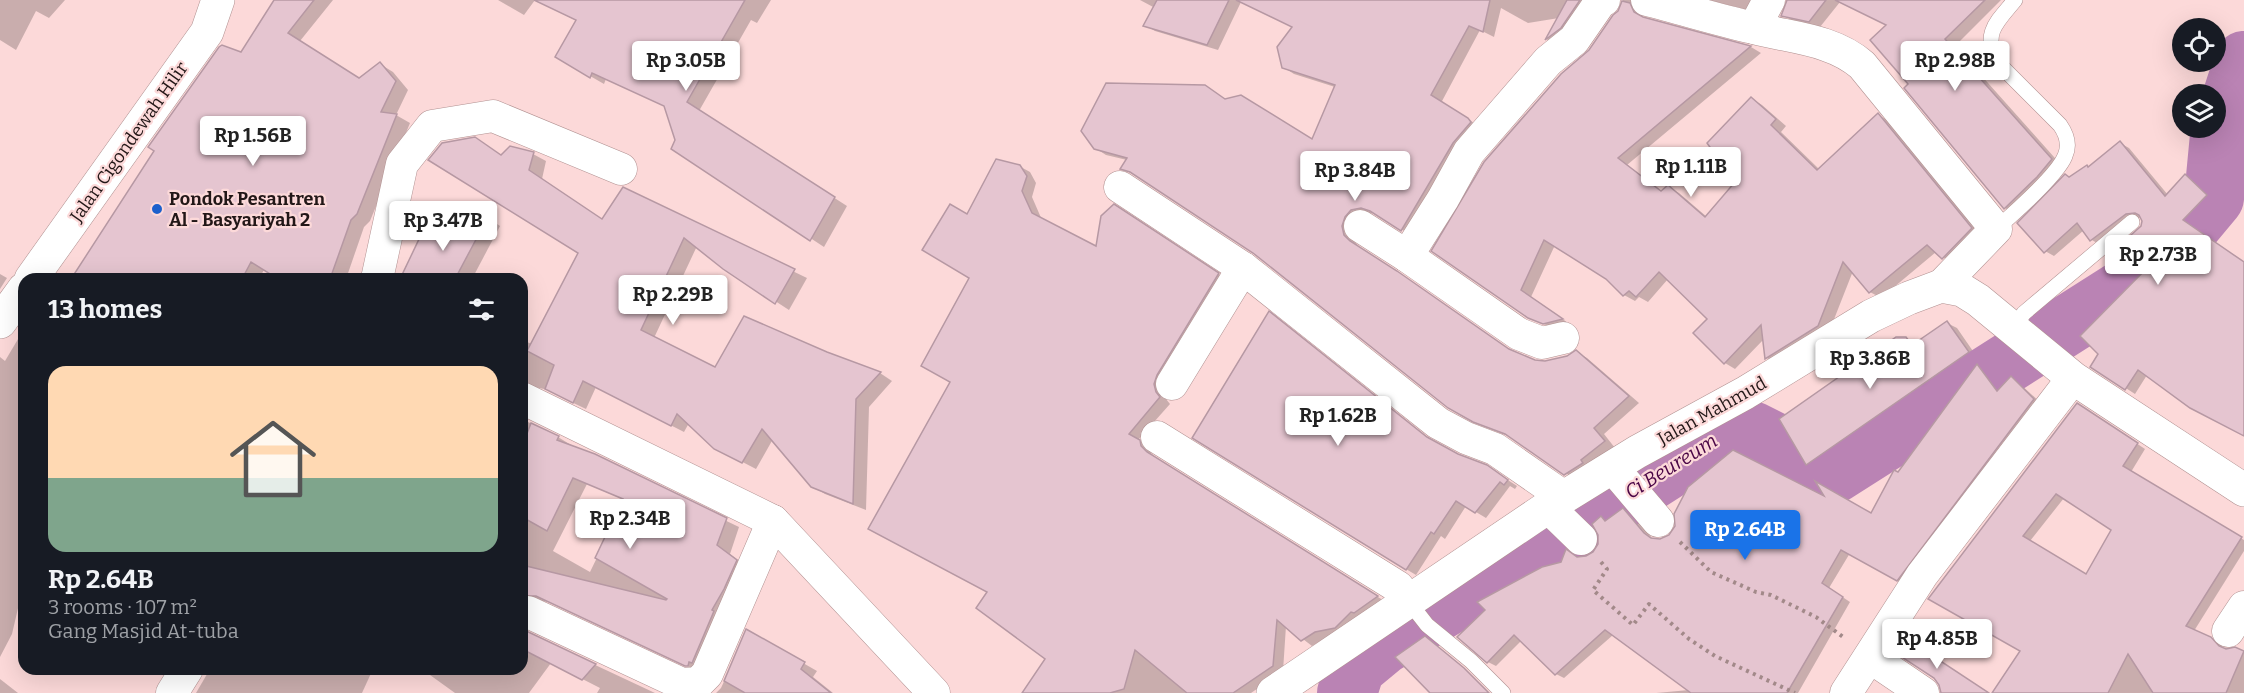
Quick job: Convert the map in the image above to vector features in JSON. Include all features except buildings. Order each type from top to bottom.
[{"type":"street","name":"Jalan Cigondewah Hilir","points":[[36,273],[207,32],[218,0]]},
{"type":"street","points":[[1407,256],[1469,152],[1548,61],[1574,40],[1604,0]]},
{"type":"street","points":[[1647,0],[1832,46],[1852,56],[1862,65],[1996,229],[1941,286]]},
{"type":"street","points":[[1754,28],[1769,0]]},
{"type":"street","points":[[378,273],[402,164],[432,126],[493,116],[621,169]]},
{"type":"street","points":[[1120,187],[1244,267],[1438,423],[1466,438],[1495,449],[1564,516]]},
{"type":"street","points":[[1359,226],[1407,256],[1520,334],[1542,343],[1563,338]]},
{"type":"street","points":[[1172,384],[1244,267]]},
{"type":"street","points":[[1941,286],[1962,290],[2067,373],[2244,490]]},
{"type":"street","name":"Jalan Mahmud","points":[[1274,693],[1416,611],[1564,516],[1635,494],[1637,452],[1745,393],[1871,316],[1941,286]]},
{"type":"street","points":[[0,322],[18,297]]},
{"type":"street","points":[[1846,693],[1922,575],[2067,373]]},
{"type":"street","points":[[528,401],[773,521],[934,693]]},
{"type":"street","points":[[1157,437],[1398,587],[1416,611]]},
{"type":"street","points":[[528,612],[682,684],[698,683],[707,674],[773,521]]},
{"type":"street","points":[[1870,657],[1923,693]]},
{"type":"street","points":[[172,693],[183,675]]},
{"type":"lane","points":[[1996,229],[2059,167],[2067,148],[2066,134],[2060,125],[1995,61],[1990,48],[1990,35],[1997,21],[2015,0]]},
{"type":"lane","points":[[2016,331],[2024,313],[2132,222]]},
{"type":"lane","points":[[1416,611],[1503,693]]},
{"type":"path","points":[[1635,494],[1711,572],[1816,617],[1870,657]]},
{"type":"path","points":[[1564,516],[1607,569],[1593,591],[1633,625],[1649,604],[1689,639],[1715,656],[1795,693]]},
{"type":"waterway","name":"Ci Beureum","points":[[1347,693],[1355,668],[1384,644],[1598,514],[1731,429],[1752,431],[1835,473],[2154,270],[2214,198],[2220,135],[2244,61]]},
{"type":"place","name":"Pondok Pesantren Al - Basyariyah 2","points":[[157,209]]}]
